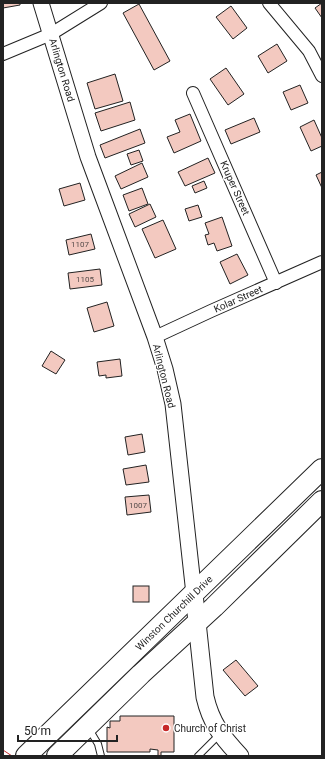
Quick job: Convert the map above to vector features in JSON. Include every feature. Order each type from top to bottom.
[{"type":"highway","name":"Winston Churchill Drive","points":[[26,756],[322,469]]},
{"type":"highway","points":[[57,756],[322,502]]},
{"type":"main road","name":"Arlington Road","points":[[194,594],[207,707],[220,734],[240,756]]},
{"type":"street","name":"Arlington Road","points":[[41,3],[88,157],[155,337],[165,369],[173,404],[194,594]]},
{"type":"street","points":[[3,54],[51,34],[101,3]]},
{"type":"street","points":[[269,3],[309,51],[322,76]]},
{"type":"street","name":"Kruper Street","points":[[193,93],[276,283]]},
{"type":"street","name":"Kolar Street","points":[[155,337],[322,262]]},
{"type":"lane","points":[[87,727],[98,744],[101,756]]},
{"type":"lane","points":[[198,756],[220,734]]},
{"type":"building","points":[[3,3],[20,3],[20,5],[3,8]]},
{"type":"building","points":[[322,3],[322,18],[315,8]]},
{"type":"building","points":[[139,4],[170,61],[154,70],[123,13]]},
{"type":"building","points":[[231,6],[247,28],[233,39],[216,17]]},
{"type":"building","points":[[277,44],[287,61],[268,73],[258,56]]},
{"type":"building","points":[[226,68],[244,94],[228,105],[210,79]]},
{"type":"building","points":[[115,74],[123,101],[95,109],[87,83]]},
{"type":"building","points":[[300,85],[308,103],[291,110],[283,92]]},
{"type":"building","points":[[130,102],[135,120],[101,131],[95,113]]},
{"type":"building","points":[[190,114],[201,141],[174,153],[167,137],[180,132],[175,120]]},
{"type":"building","points":[[254,118],[260,132],[231,144],[225,130]]},
{"type":"building","points":[[314,120],[322,138],[322,146],[311,151],[300,127]]},
{"type":"building","points":[[140,129],[145,143],[105,158],[100,145]]},
{"type":"building","points":[[139,150],[143,161],[131,165],[127,154]]},
{"type":"building","points":[[208,158],[215,173],[185,186],[178,172]]},
{"type":"building","points":[[142,163],[148,177],[121,189],[115,176]]},
{"type":"building","points":[[322,172],[322,188],[316,175]]},
{"type":"building","points":[[204,181],[207,188],[195,193],[192,186]]},
{"type":"building","points":[[80,183],[85,200],[64,206],[59,189]]},
{"type":"building","points":[[142,188],[148,204],[129,211],[123,195]]},
{"type":"building","points":[[150,204],[156,217],[135,227],[129,214]]},
{"type":"building","points":[[198,205],[202,217],[189,221],[185,209]]},
{"type":"building","points":[[222,217],[232,246],[217,251],[214,243],[208,245],[205,235],[209,234],[205,223]]},
{"type":"building","points":[[163,220],[176,249],[155,258],[142,229]]},
{"type":"building","points":[[91,234],[95,249],[69,255],[66,240]]},
{"type":"building","points":[[237,254],[248,275],[230,284],[220,262]]},
{"type":"building","points":[[100,269],[102,285],[70,289],[68,273]]},
{"type":"building","points":[[107,302],[114,326],[94,332],[87,308]]},
{"type":"building","points":[[51,351],[65,360],[56,374],[42,366]]},
{"type":"building","points":[[120,359],[122,376],[106,378],[106,375],[99,376],[97,362]]},
{"type":"building","points":[[142,434],[145,452],[128,455],[125,437]]},
{"type":"building","points":[[146,465],[149,482],[126,485],[123,469]]},
{"type":"building","points":[[149,495],[151,512],[127,515],[125,497]]},
{"type":"building","points":[[133,586],[149,586],[149,602],[133,602]]},
{"type":"building","points":[[236,660],[258,686],[245,696],[223,670]]},
{"type":"building","points":[[120,716],[174,716],[174,752],[161,752],[161,756],[158,756],[158,750],[150,749],[150,752],[107,752],[107,727],[110,728],[110,721],[120,721]]},
{"type":"power","points":[[3,750],[12,756]]},
{"type":"place","name":"Church of Christ","points":[[166,728]]}]
